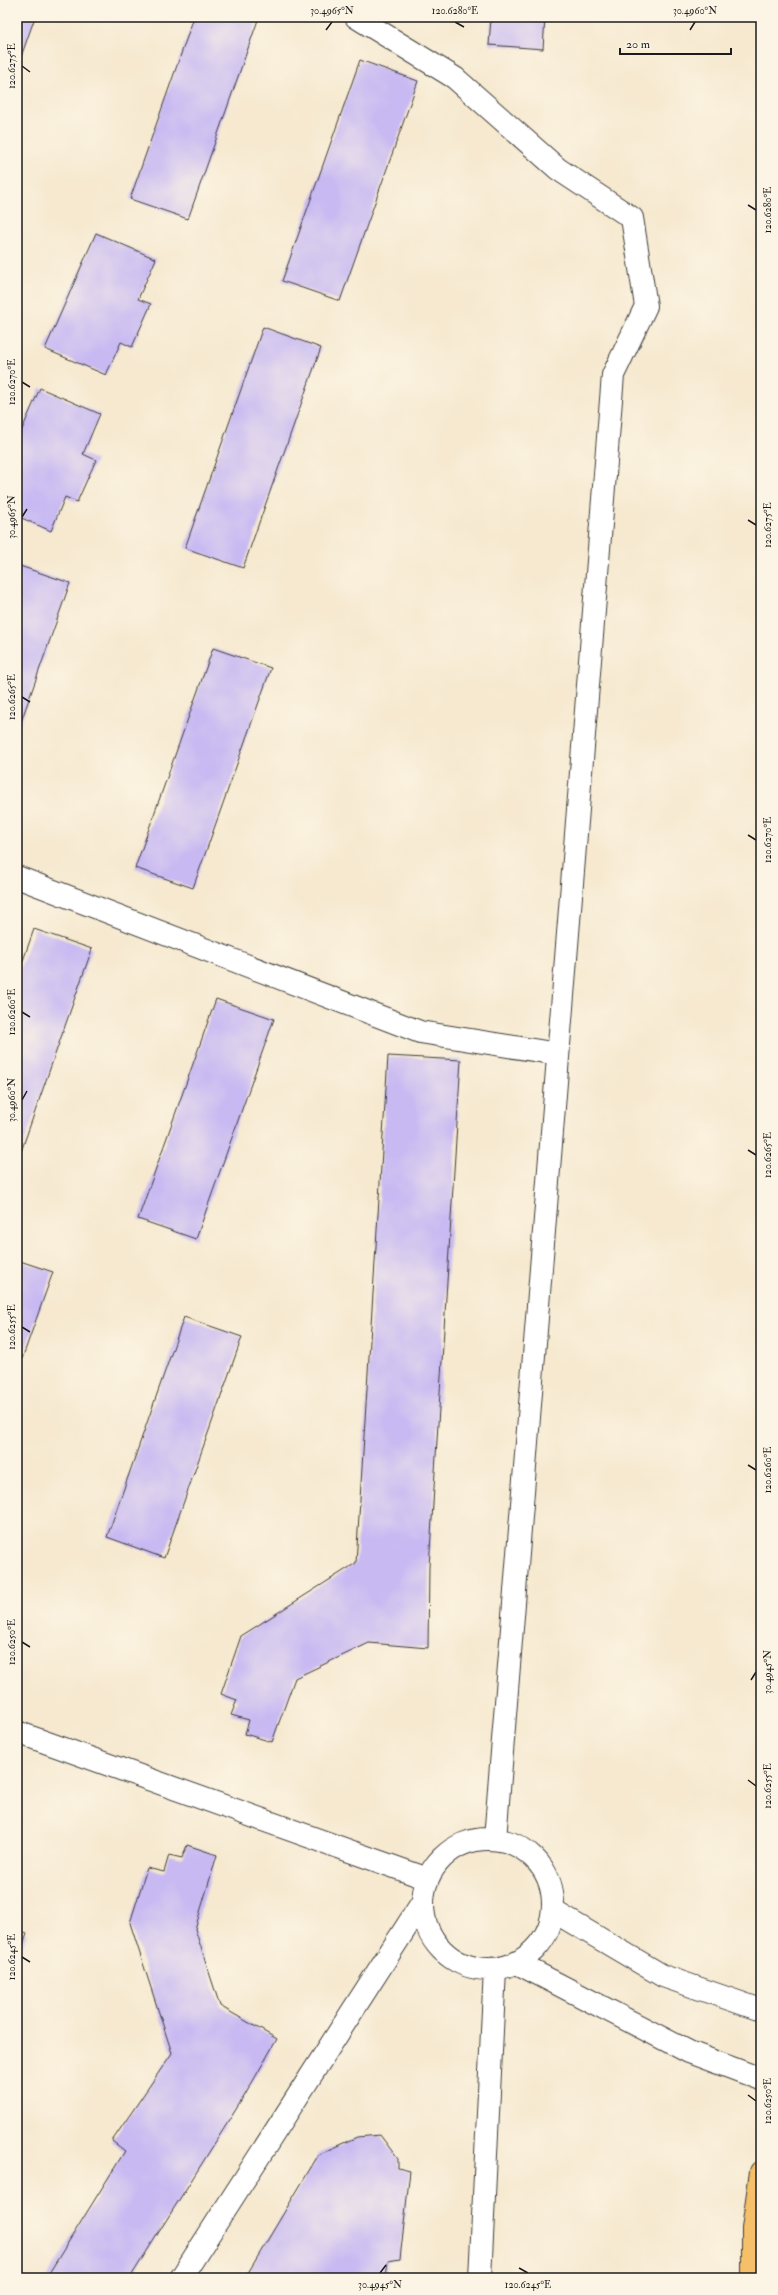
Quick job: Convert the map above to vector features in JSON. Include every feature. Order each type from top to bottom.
[{"type":"highway","points":[[753,2278],[753,2228],[761,2172]]},
{"type":"street","points":[[356,17],[455,78],[558,169],[632,218],[646,306],[613,375],[494,1839]]},
{"type":"street","points":[[17,877],[420,1032],[558,1054]]},
{"type":"street","points":[[17,1732],[428,1879]]},
{"type":"street","points":[[181,2278],[423,1901],[428,1879],[439,1862],[455,1848],[474,1840],[494,1839],[514,1844],[532,1855],[545,1872],[552,1891],[554,1911],[548,1931],[535,1950],[517,1963],[495,1969],[473,1968],[452,1959],[436,1944],[426,1924],[423,1901]]},
{"type":"street","points":[[554,1911],[663,1976],[761,2010]]},
{"type":"street","points":[[517,1963],[689,2052],[761,2079]]},
{"type":"street","points":[[480,2278],[495,1969]]},
{"type":"path","points":[[17,2243],[22,2247]]},
{"type":"building","points":[[17,17],[35,17],[17,68]]},
{"type":"building","points":[[194,17],[259,17],[188,219],[130,199]]},
{"type":"building","points":[[491,17],[545,17],[543,49],[489,45]]},
{"type":"building","points":[[360,60],[418,81],[340,301],[282,281]]},
{"type":"building","points":[[96,233],[156,259],[138,299],[151,304],[132,347],[121,342],[106,375],[45,349]]},
{"type":"building","points":[[263,327],[321,348],[243,568],[185,548]]},
{"type":"building","points":[[40,388],[100,414],[83,454],[96,460],[77,502],[65,497],[51,531],[17,516],[17,441]]},
{"type":"building","points":[[17,565],[70,583],[17,733]]},
{"type":"building","points":[[213,648],[271,668],[193,888],[135,868]]},
{"type":"building","points":[[34,929],[92,949],[17,1163],[17,978]]},
{"type":"building","points":[[216,999],[274,1019],[196,1239],[138,1219]]},
{"type":"building","points":[[388,1056],[461,1060],[429,1567],[428,1648],[369,1643],[295,1678],[272,1742],[245,1734],[249,1720],[231,1715],[237,1700],[221,1694],[241,1636],[356,1563]]},
{"type":"building","points":[[17,1260],[53,1272],[17,1373]]},
{"type":"building","points":[[184,1317],[242,1337],[164,1558],[107,1537]]},
{"type":"building","points":[[187,1845],[217,1855],[195,1929],[220,2006],[277,2039],[245,2095],[130,2278],[46,2278],[125,2151],[112,2141],[172,2053],[130,1923],[147,1868],[164,1872],[169,1855],[182,1858]]},
{"type":"building","points":[[17,1930],[27,1934],[17,1961]]},
{"type":"building","points":[[380,2135],[398,2159],[398,2168],[410,2171],[400,2259],[388,2261],[386,2278],[245,2278],[319,2154],[357,2137]]}]
